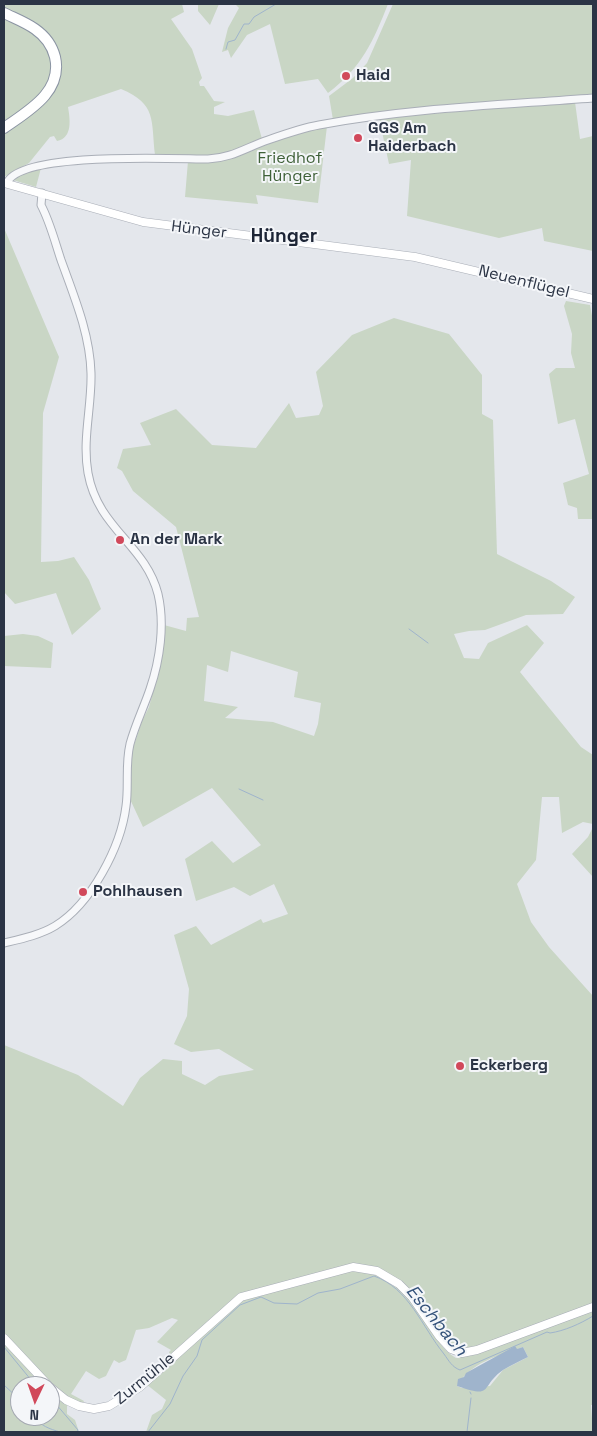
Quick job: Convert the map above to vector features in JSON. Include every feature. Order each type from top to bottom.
[{"type":"highway","points":[[4,14],[30,25],[43,36],[52,50],[56,68],[53,83],[43,99],[4,128]]},
{"type":"main road","name":"Hünger","points":[[5,183],[149,223],[386,253],[454,265]]},
{"type":"main road","name":"Neuenflügel","points":[[454,265],[593,299]]},
{"type":"main road","name":"Zurmühle","points":[[60,1395],[79,1406],[94,1409],[107,1407],[135,1391],[241,1297],[349,1268],[373,1269],[395,1281],[412,1297],[445,1344],[460,1353],[477,1350],[593,1307]]},
{"type":"main road","name":"Zurmühle","points":[[4,1338],[40,1376]]},
{"type":"street","name":"Hünger","points":[[5,183],[11,176],[40,165],[106,159],[231,156],[296,130],[361,118],[440,109],[593,98]]},
{"type":"street","points":[[4,943],[36,934],[60,922],[87,894],[111,855],[124,817],[130,742],[151,688],[157,662],[160,615],[158,594],[147,567],[105,517],[91,490],[86,450],[91,387],[89,350],[80,314],[44,210],[44,194]]},
{"type":"green space","name":"Friedhof Hünger","points":[[4,4],[182,4],[184,12],[171,19],[192,49],[202,78],[199,82],[200,86],[204,86],[214,101],[225,102],[214,107],[214,114],[228,116],[254,110],[262,139],[274,134],[244,150],[245,153],[296,133],[327,126],[318,203],[256,195],[258,204],[185,197],[188,161],[155,155],[152,123],[147,107],[133,95],[121,89],[68,107],[69,127],[66,136],[57,141],[54,136],[50,137],[29,163],[4,177],[4,131],[46,100],[55,47],[4,10]]},
{"type":"green space","points":[[198,4],[219,4],[210,25],[198,11]]},
{"type":"green space","points":[[235,4],[388,4],[365,53],[350,73],[328,93],[318,79],[285,84],[270,24],[247,35],[231,58],[228,50],[222,52],[228,28],[239,8]]},
{"type":"green space","points":[[393,4],[593,4],[593,96],[333,120],[329,96],[353,78],[367,63]]},
{"type":"green space","points":[[4,17],[30,31],[44,44],[51,61],[51,71],[48,84],[41,95],[4,124]]},
{"type":"green space","points":[[575,102],[580,139],[593,136],[593,251],[544,241],[542,228],[499,238],[407,216],[411,160],[389,164],[379,118]]},
{"type":"green space","points":[[41,168],[36,187],[13,180],[19,175]]},
{"type":"green space","points":[[4,228],[59,357],[43,413],[41,562],[58,561],[74,557],[89,580],[101,609],[72,635],[56,593],[15,604],[4,592]]},
{"type":"green space","points":[[566,301],[590,305],[593,321],[593,519],[578,519],[577,508],[568,505],[563,483],[589,474],[575,419],[558,424],[549,374],[556,368],[575,368],[571,353],[572,334],[564,306]]},
{"type":"green space","points":[[394,318],[449,334],[482,375],[482,414],[493,420],[497,554],[551,581],[575,597],[563,614],[526,615],[485,630],[454,634],[464,658],[479,659],[488,643],[527,625],[544,643],[520,672],[581,747],[593,755],[593,824],[583,822],[562,833],[559,797],[542,797],[536,860],[517,884],[531,922],[549,947],[593,996],[593,1304],[476,1348],[463,1348],[452,1344],[444,1338],[413,1293],[370,1266],[235,1298],[170,1356],[169,1352],[171,1350],[157,1342],[178,1320],[172,1318],[149,1328],[136,1330],[126,1360],[119,1363],[114,1360],[106,1376],[99,1379],[86,1371],[71,1394],[84,1401],[82,1405],[60,1392],[60,1376],[44,1376],[5,1334],[4,1045],[78,1075],[123,1106],[140,1078],[163,1059],[182,1061],[182,1074],[205,1085],[219,1076],[254,1070],[219,1049],[191,1052],[174,1044],[187,1016],[189,989],[174,935],[196,926],[211,945],[261,919],[263,923],[288,914],[274,884],[250,896],[234,887],[196,901],[185,859],[212,841],[233,863],[261,845],[212,788],[143,827],[129,797],[132,751],[149,707],[161,662],[164,625],[186,631],[187,618],[199,617],[176,527],[133,491],[122,471],[117,468],[123,449],[151,445],[140,423],[176,409],[212,445],[256,448],[289,403],[296,418],[319,415],[323,406],[316,372],[352,335]],"holes":[[[231,651],[298,672],[294,697],[321,703],[314,736],[273,722],[225,718],[238,707],[204,701],[207,665],[228,672]]]},
{"type":"green space","points":[[23,634],[38,636],[53,643],[51,668],[4,666],[4,636]]},
{"type":"green space","points":[[593,827],[593,877],[572,854],[588,837]]},
{"type":"green space","points":[[352,1270],[367,1272],[391,1282],[401,1290],[417,1309],[443,1347],[456,1358],[472,1355],[593,1310],[593,1405],[591,1405],[593,1432],[146,1432],[152,1415],[162,1409],[166,1400],[146,1384],[241,1300]],"holes":[[[523,1347],[528,1357],[503,1370],[490,1386],[462,1388],[457,1386],[477,1365],[495,1357]]]},
{"type":"green space","points":[[4,1341],[36,1376],[10,1376],[10,1426],[60,1426],[60,1398],[67,1403],[67,1414],[75,1420],[79,1432],[4,1432]]},
{"type":"water","points":[[515,1346],[517,1349],[523,1347],[528,1357],[503,1370],[485,1389],[477,1391],[457,1386],[458,1379],[464,1377],[466,1373]]},
{"type":"waterway","points":[[226,49],[228,42],[235,40],[244,24],[249,24],[254,17],[276,4]]},
{"type":"waterway","points":[[409,629],[428,643]]},
{"type":"waterway","points":[[239,789],[263,800]]},
{"type":"waterway","name":"Eschbach","points":[[148,1432],[170,1404],[183,1376],[197,1356],[202,1340],[240,1305],[261,1297],[274,1303],[297,1304],[318,1293],[340,1289],[374,1276],[397,1289],[414,1309],[449,1361],[460,1370],[547,1332],[566,1329],[593,1316]]},
{"type":"waterway","points":[[4,1347],[28,1376]]},
{"type":"waterway","name":"Eschbach","points":[[4,1385],[10,1391]]},
{"type":"waterway","points":[[467,1432],[471,1398]]},
{"type":"waterway","points":[[60,1409],[78,1430],[77,1432]]},
{"type":"waterway","name":"Eschbach","points":[[44,1426],[60,1432]]},
{"type":"place","name":"Haid","points":[[346,76]]},
{"type":"place","name":"GGS Am Haiderbach","points":[[358,138]]},
{"type":"place","name":"An der Mark","points":[[120,540]]},
{"type":"place","name":"Pohlhausen","points":[[83,892]]},
{"type":"place","name":"Eckerberg","points":[[460,1066]]},
{"type":"district","name":"Hünger","points":[[284,237]]}]
